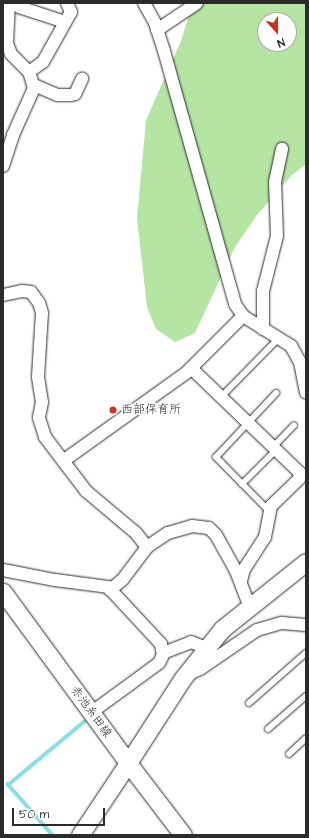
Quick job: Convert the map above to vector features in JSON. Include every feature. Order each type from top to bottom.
[{"type":"street","points":[[29,72],[43,62],[71,12],[67,3]]},
{"type":"street","points":[[144,3],[157,30],[235,304],[243,316],[291,346],[300,362],[306,392]]},
{"type":"street","points":[[157,30],[197,3]]},
{"type":"street","points":[[3,166],[34,85],[29,72],[11,54],[7,43],[7,31],[16,4],[65,22]]},
{"type":"street","points":[[34,85],[58,95],[71,95],[75,94],[82,79]]},
{"type":"street","points":[[263,329],[263,291],[277,236],[278,220],[274,206],[275,182],[282,149]]},
{"type":"street","points":[[3,295],[22,291],[31,292],[39,303],[42,313],[38,377],[42,402],[40,426],[63,461],[86,491],[136,533],[147,547]]},
{"type":"street","points":[[63,461],[191,368],[243,316]]},
{"type":"street","points":[[191,368],[300,473],[299,479],[271,506],[265,537],[244,569],[240,581]]},
{"type":"street","points":[[110,590],[123,580],[147,547],[168,533],[186,528],[209,528],[216,535],[240,581],[250,607]]},
{"type":"street","points":[[80,835],[185,675],[222,629],[306,562]]},
{"type":"street","points":[[3,570],[55,580],[100,585],[110,590],[161,644],[163,653],[159,663],[92,712]]},
{"type":"street","name":"赤池糸田線","points":[[3,592],[128,763],[183,835]]},
{"type":"street","points":[[185,675],[200,669],[258,630],[282,623],[306,625]]},
{"type":"street","points":[[163,653],[191,642],[207,648]]},
{"type":"lane","points":[[221,397],[278,338]]},
{"type":"lane","points":[[269,512],[216,456],[249,424],[276,393]]},
{"type":"lane","points":[[242,484],[294,425]]},
{"type":"lane","points":[[249,703],[306,653]]},
{"type":"lane","points":[[268,730],[306,696]]},
{"type":"lane","points":[[289,754],[306,738]]},
{"type":"green space","points":[[193,3],[306,3],[306,164],[291,176],[257,215],[235,247],[195,333],[175,342],[156,329],[147,307],[137,218],[146,120],[181,41]]},
{"type":"waterway","points":[[52,835],[8,785],[84,722]]},
{"type":"place","name":"西部保育所","points":[[113,410]]}]
